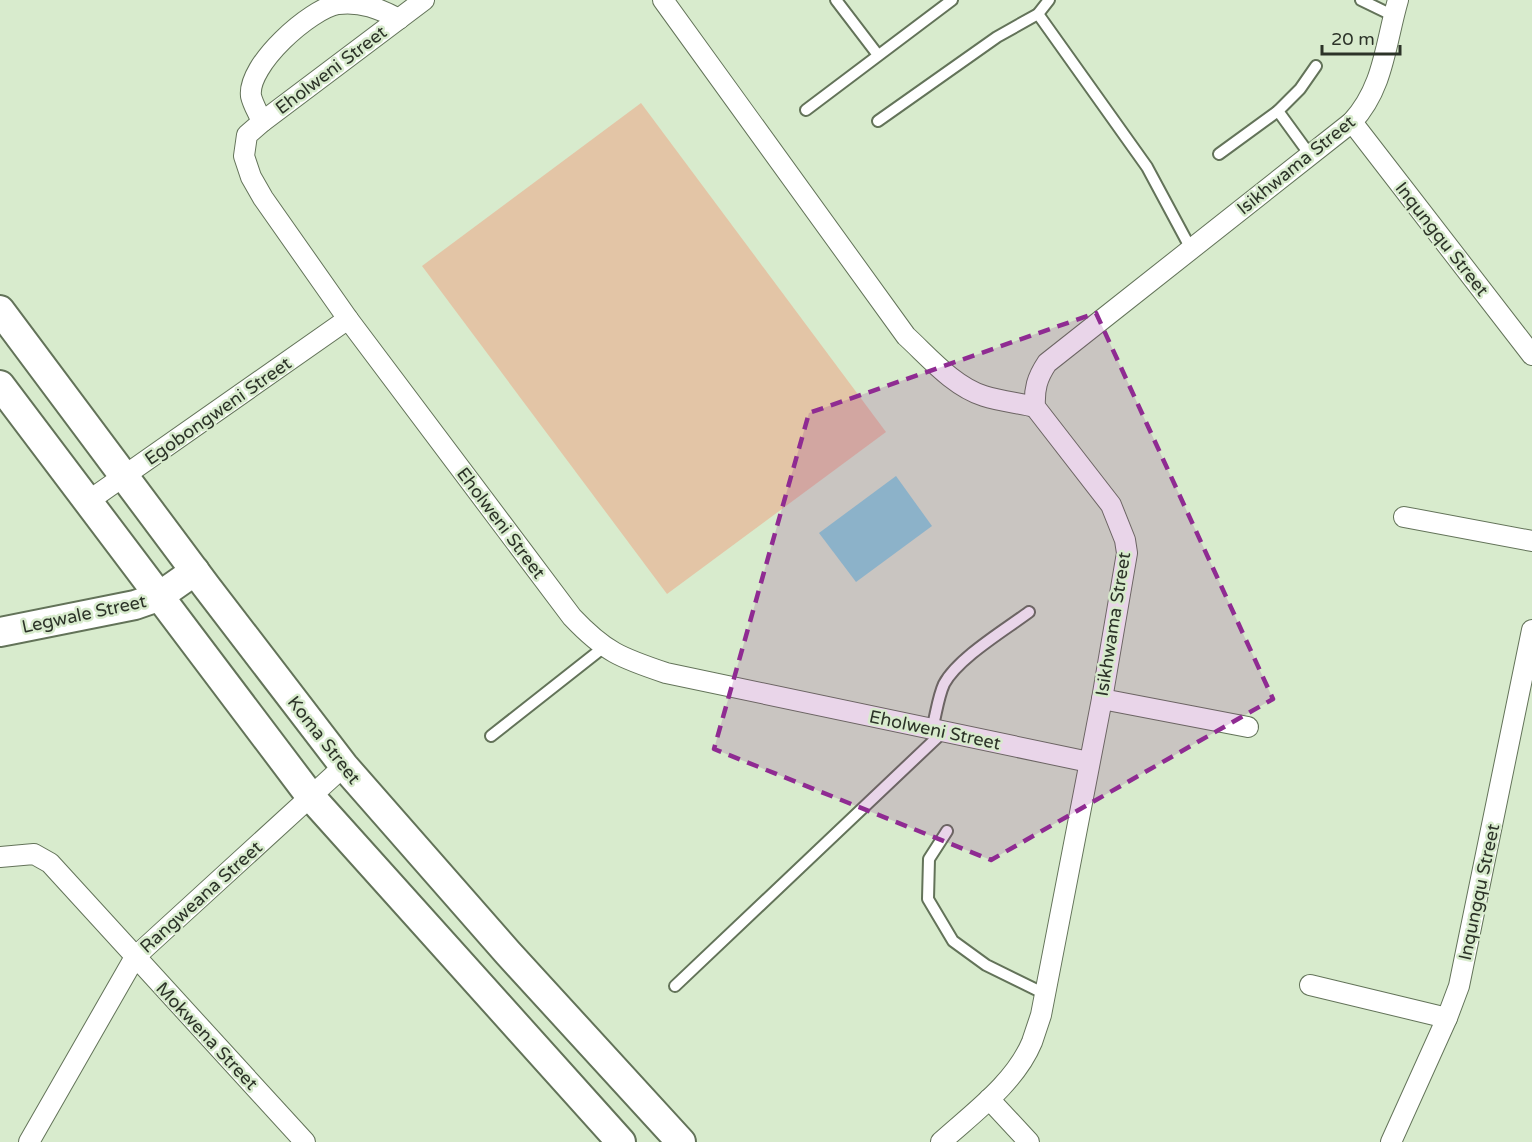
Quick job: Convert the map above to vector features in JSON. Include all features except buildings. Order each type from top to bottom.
[{"type":"main road","name":"Koma Street","points":[[0,310],[344,766],[508,954],[681,1142]]},
{"type":"main road","points":[[0,385],[311,797],[621,1142]]},
{"type":"main road","name":"Legwale Street","points":[[0,632],[135,605],[158,597],[195,571]]},
{"type":"street","name":"Eholweni Street","points":[[424,0],[262,122],[247,135],[244,156],[251,177],[348,320],[572,617],[604,647],[623,658],[666,673],[1089,762]]},
{"type":"street","points":[[663,0],[906,336],[934,363],[966,387],[983,396],[1035,407]]},
{"type":"street","points":[[262,122],[251,96],[255,74],[271,51],[311,17],[337,4],[356,4],[374,6],[399,19]]},
{"type":"street","name":"Isikhwama Street","points":[[941,1142],[989,1099],[1018,1066],[1031,1043],[1045,994],[1102,699],[1127,553],[1125,540],[1111,505],[1035,407],[1034,391],[1039,375],[1047,363],[1352,123],[1374,92],[1396,8]]},
{"type":"street","name":"Inqungqu Street","points":[[1352,123],[1532,355]]},
{"type":"street","name":"Egobongweni Street","points":[[87,502],[348,320]]},
{"type":"street","points":[[1404,517],[1532,541]]},
{"type":"street","name":"Inqungqu Street","points":[[1391,1142],[1459,986],[1532,630]]},
{"type":"street","points":[[1102,699],[1248,727]]},
{"type":"street","name":"Rangweana Street","points":[[32,1141],[135,957],[344,766]]},
{"type":"street","name":"Mokwena Street","points":[[0,857],[34,854],[50,863],[305,1142]]},
{"type":"street","points":[[1310,985],[1447,1018]]},
{"type":"street","points":[[989,1099],[1029,1142]]},
{"type":"lane","points":[[836,0],[878,55]]},
{"type":"lane","points":[[806,110],[952,0]]},
{"type":"lane","points":[[878,121],[997,38],[1038,14],[1049,0]]},
{"type":"lane","points":[[1361,0],[1396,8]]},
{"type":"lane","points":[[1038,14],[1147,167],[1191,249]]},
{"type":"lane","points":[[1220,154],[1278,111],[1300,89],[1317,66]]},
{"type":"lane","points":[[1278,111],[1310,155]]},
{"type":"lane","points":[[675,986],[938,730],[944,685],[952,672],[1029,612]]},
{"type":"lane","points":[[492,736],[604,647]]},
{"type":"lane","points":[[947,831],[929,859],[928,899],[953,942],[986,965],[1045,994]]},
{"type":"highlighted area","points":[[1096,313],[1273,699],[991,860],[714,749],[809,413]]},
{"type":"shaded area","points":[[641,103],[886,432],[667,594],[422,266]]},
{"type":"water","points":[[896,476],[932,526],[856,582],[819,533]]}]
